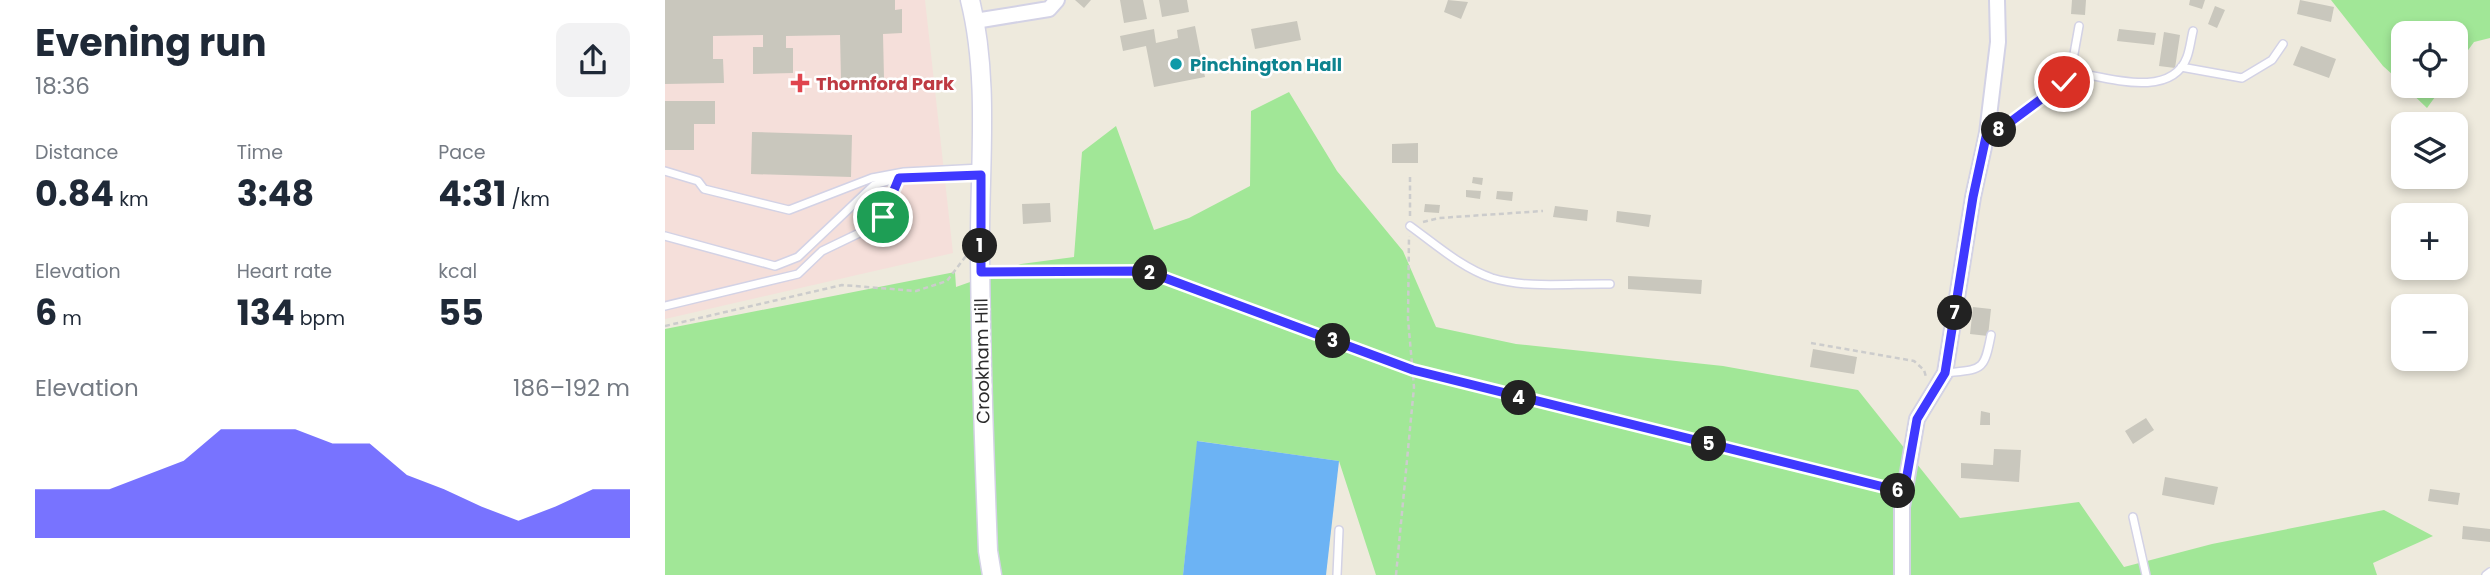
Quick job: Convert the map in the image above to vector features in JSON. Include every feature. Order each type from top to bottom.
[{"type":"street","name":"Crookham Hill","points":[[970,0],[975,21],[981,172],[981,377],[988,551],[992,575]]},
{"type":"street","points":[[1902,575],[1904,492],[1917,419],[1945,373],[1973,197],[1987,132],[1998,42],[1997,0]]},
{"type":"street","points":[[975,21],[1053,4]]},
{"type":"lane","points":[[1987,132],[2001,129],[2073,72],[2079,26]]},
{"type":"lane","points":[[2073,72],[2150,83],[2174,75],[2187,59],[2193,30]]},
{"type":"lane","points":[[2181,67],[2242,78],[2272,60],[2283,44]]},
{"type":"lane","points":[[665,172],[698,181],[704,189],[789,210],[872,178],[981,172]]},
{"type":"lane","points":[[665,236],[775,266],[798,257],[874,185],[901,175]]},
{"type":"lane","points":[[665,306],[798,274],[822,251],[876,225],[887,208],[901,175]]},
{"type":"lane","points":[[1409,226],[1473,270],[1493,278],[1517,282],[1610,284]]},
{"type":"lane","points":[[1945,373],[1979,370],[1986,362],[1991,335]]},
{"type":"lane","points":[[2133,517],[2146,575]]},
{"type":"lane","points":[[1337,575],[1339,530]]},
{"type":"path","points":[[1396,575],[1414,387],[1408,318],[1410,175]]},
{"type":"path","points":[[1409,226],[1439,218],[1543,211]]},
{"type":"path","points":[[665,326],[842,285],[916,291],[947,281],[980,237]]},
{"type":"path","points":[[981,272],[1146,271],[1413,370],[1588,416],[1904,492]]},
{"type":"path","points":[[1811,344],[1915,361],[1924,370],[1931,400]]},
{"type":"shaded area","name":"Thornford Park","points":[[665,0],[925,0],[953,253],[665,319]]},
{"type":"green space","points":[[2331,0],[2490,0],[2490,38],[2474,42],[2468,50],[2468,21],[2391,21],[2391,73]]},
{"type":"green space","points":[[1289,92],[1337,171],[1403,251],[1436,327],[1516,344],[1723,366],[1858,390],[1960,518],[2079,502],[2124,567],[2212,544],[2384,510],[2433,536],[2373,563],[2377,575],[1376,575],[1339,461],[1198,441],[1183,575],[665,575],[665,329],[955,272],[956,287],[1021,264],[1074,257],[1082,152],[1116,126],[1154,230],[1189,218],[1250,186],[1251,111]]},
{"type":"green space","points":[[2417,98],[2434,98],[2427,108]]},
{"type":"water","points":[[1197,441],[1339,461],[1326,575],[1183,575]]},
{"type":"building","points":[[665,0],[895,0],[895,10],[902,9],[902,33],[883,34],[884,78],[841,79],[840,35],[786,36],[786,48],[793,48],[793,73],[753,74],[753,47],[763,47],[763,35],[713,36],[713,59],[723,59],[724,83],[665,84]]},
{"type":"building","points":[[1075,0],[1091,0],[1084,8]]},
{"type":"building","points":[[1120,0],[1143,0],[1147,19],[1124,23]]},
{"type":"building","points":[[1159,0],[1187,0],[1189,12],[1162,17]]},
{"type":"building","points":[[1448,0],[1468,2],[1461,19],[1444,12]]},
{"type":"building","points":[[2072,0],[2086,0],[2085,15],[2071,14]]},
{"type":"building","points":[[2190,0],[2205,0],[2202,9],[2189,5]]},
{"type":"building","points":[[2300,0],[2334,7],[2331,22],[2297,14]]},
{"type":"building","points":[[2215,6],[2225,10],[2217,28],[2208,24]]},
{"type":"building","points":[[1297,21],[1301,40],[1255,49],[1251,29]]},
{"type":"building","name":"Pinchington Hall","points":[[1195,26],[1205,77],[1154,87],[1146,46],[1123,51],[1120,36],[1154,29],[1156,43],[1178,38],[1177,30]]},
{"type":"building","points":[[2119,29],[2156,33],[2154,45],[2117,41]]},
{"type":"building","points":[[2164,32],[2180,35],[2175,68],[2159,66]]},
{"type":"building","points":[[2301,46],[2336,59],[2329,78],[2293,65]]},
{"type":"building","points":[[665,101],[715,101],[715,124],[694,124],[694,150],[665,150]]},
{"type":"building","points":[[752,132],[852,135],[851,177],[751,174]]},
{"type":"building","points":[[1418,143],[1418,163],[1392,163],[1392,144]]},
{"type":"building","points":[[1473,177],[1483,178],[1482,185],[1472,183]]},
{"type":"building","points":[[1466,190],[1481,191],[1480,199],[1466,197]]},
{"type":"building","points":[[1497,191],[1513,192],[1512,201],[1496,199]]},
{"type":"building","points":[[1050,203],[1051,222],[1023,224],[1022,204]]},
{"type":"building","points":[[1425,204],[1440,205],[1439,213],[1424,212]]},
{"type":"building","points":[[1555,206],[1588,210],[1587,221],[1553,217]]},
{"type":"building","points":[[1617,211],[1651,215],[1649,227],[1616,222]]},
{"type":"building","points":[[1628,276],[1702,280],[1701,294],[1628,289]]},
{"type":"building","points":[[1973,307],[1991,309],[1988,336],[1970,334]]},
{"type":"building","points":[[1813,349],[1857,357],[1854,374],[1810,367]]},
{"type":"building","points":[[1981,411],[1990,413],[1990,425],[1980,425]]},
{"type":"building","points":[[2146,418],[2154,430],[2133,444],[2125,431]]},
{"type":"building","points":[[1994,449],[2021,450],[2019,482],[1961,478],[1961,463],[1993,465]]},
{"type":"building","points":[[2165,477],[2218,487],[2214,505],[2162,495]]},
{"type":"building","points":[[2430,489],[2460,493],[2458,505],[2428,501]]},
{"type":"building","points":[[2463,526],[2490,529],[2490,542],[2462,539]]},
{"type":"place","name":"Pinchington Hall","points":[[1176,64]]},
{"type":"place","name":"Thornford Park","points":[[800,83]]},
{"type":"route","points":[[883,217],[899,178],[981,175],[981,272],[1146,271],[1413,370],[1588,416],[1904,492],[1917,419],[1945,373],[1973,197],[1987,132],[2001,129],[2064,82]]}]
